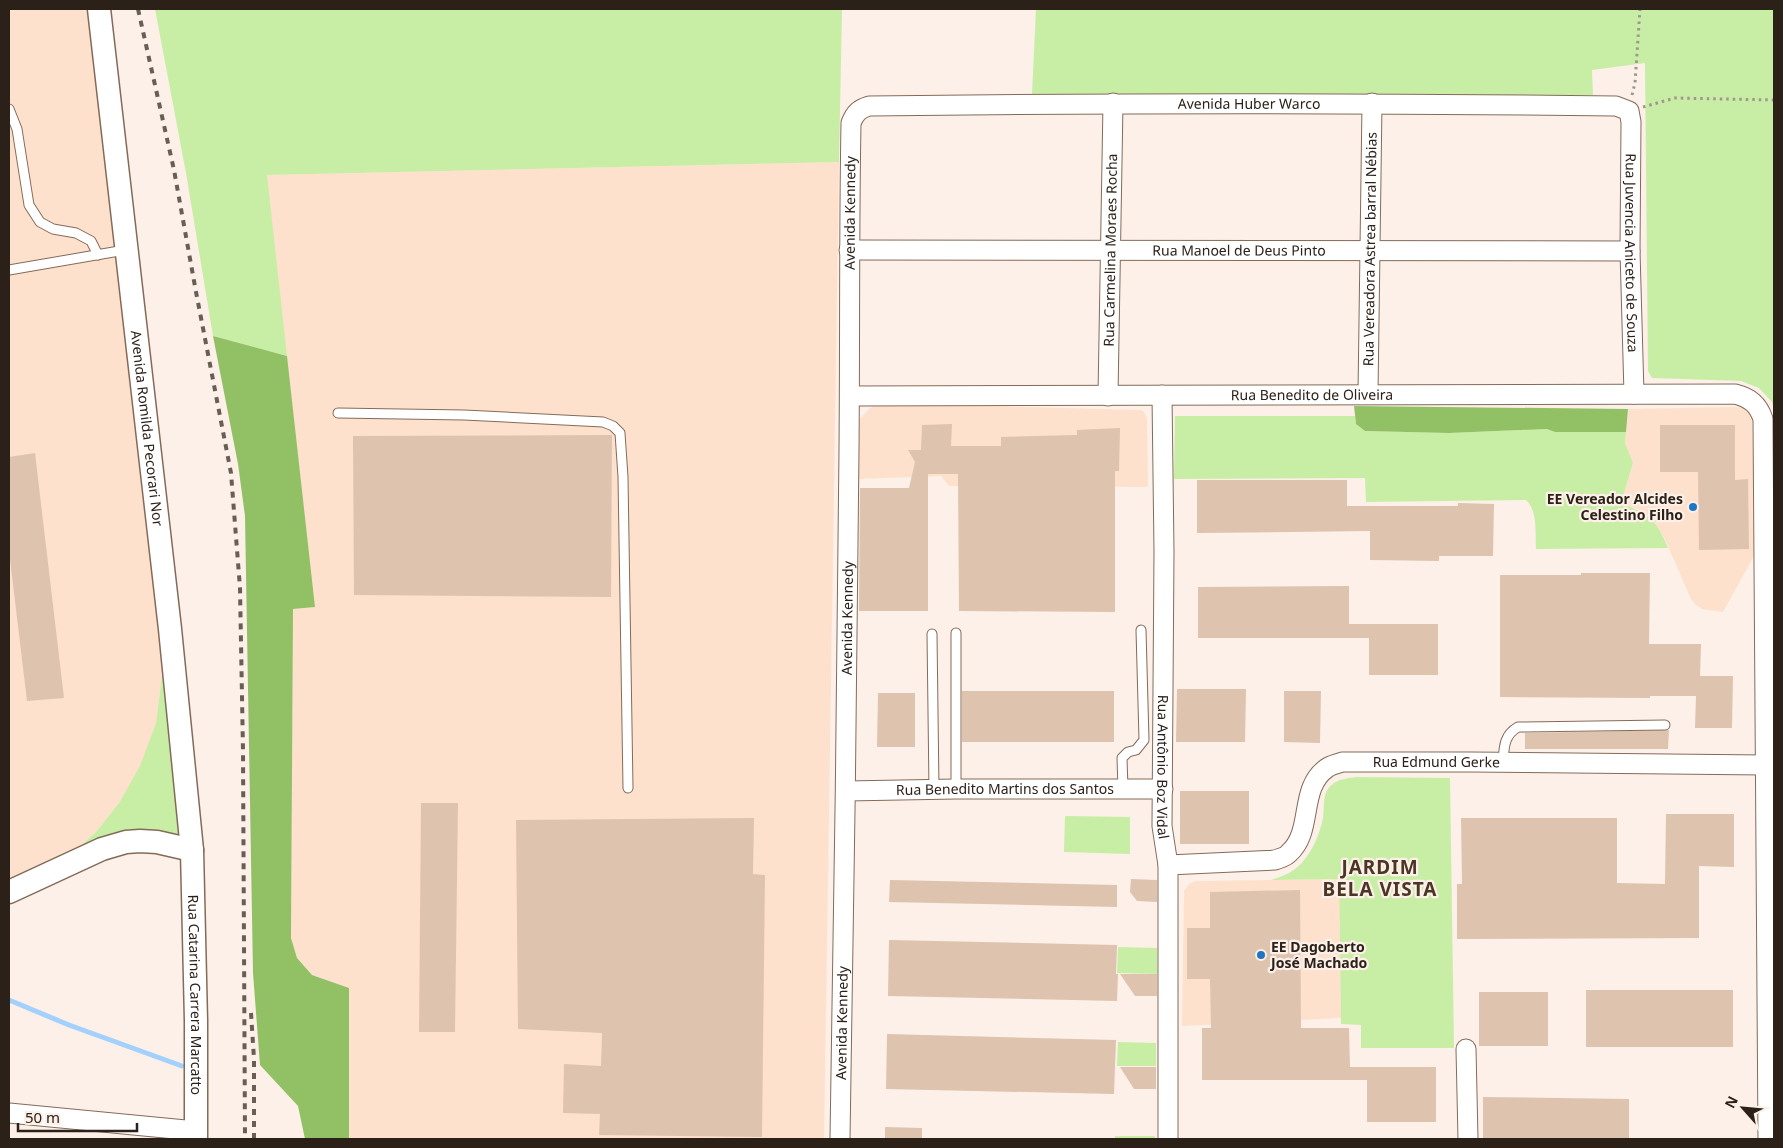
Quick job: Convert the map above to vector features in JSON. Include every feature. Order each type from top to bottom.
[{"type":"street","name":"Avenida Romilda Pecorari Nor","points":[[99,9],[170,629],[192,850]]},
{"type":"street","name":"Avenida Huber Warco","points":[[869,106],[1113,103],[1372,103],[1616,106],[1629,111]]},
{"type":"street","name":"Rua Carmelina Moraes Rocha","points":[[1108,396],[1113,103]]},
{"type":"street","name":"Rua Vereadora Astrea barral Nébias","points":[[1368,394],[1372,103]]},
{"type":"street","name":"Avenida Kennedy","points":[[840,1139],[846,791],[851,123],[856,113],[869,106]]},
{"type":"street","name":"Rua Juvencia Aniceto de Souza","points":[[1629,111],[1631,122],[1630,251],[1634,394]]},
{"type":"street","name":"Rua Manoel de Deus Pinto","points":[[849,250],[1630,251]]},
{"type":"street","name":"Rua Benedito de Oliveira","points":[[850,396],[1735,394],[1745,397],[1754,402],[1760,409],[1763,419],[1765,765]]},
{"type":"street","name":"Rua Antônio Boz Vidal","points":[[1162,395],[1164,552],[1162,826],[1168,865],[1168,1139]]},
{"type":"street","name":"Rua Edmund Gerke","points":[[1168,865],[1276,860],[1288,855],[1297,845],[1302,834],[1311,789],[1318,776],[1328,767],[1342,762],[1765,765]]},
{"type":"street","points":[[1765,765],[1768,1139]]},
{"type":"street","name":"Rua Benedito Martins dos Santos","points":[[846,791],[1163,789]]},
{"type":"street","points":[[9,892],[102,849],[126,842],[157,842],[192,850]]},
{"type":"street","name":"Rua Catarina Carrera Marcatto","points":[[192,850],[196,1021],[196,1135]]},
{"type":"street","points":[[1466,1049],[1468,1139]]},
{"type":"street","points":[[9,1113],[196,1135]]},
{"type":"lane","points":[[9,109],[17,129],[29,205],[40,222],[53,229],[76,233],[91,241],[98,255]]},
{"type":"lane","points":[[9,270],[126,250]]},
{"type":"lane","points":[[338,413],[464,415],[603,422],[613,426],[620,433],[623,477],[628,788]]},
{"type":"lane","points":[[1123,789],[1122,758],[1128,752],[1136,750],[1144,740],[1141,630]]},
{"type":"lane","points":[[932,634],[934,789]]},
{"type":"lane","points":[[956,634],[956,789]]},
{"type":"lane","points":[[1503,762],[1505,741],[1512,730],[1518,727],[1666,725]]},
{"type":"path","points":[[1640,9],[1635,83],[1629,111],[1675,98],[1774,100]]},
{"type":"shaded area","points":[[9,9],[89,9],[163,668],[156,723],[140,768],[119,803],[97,831],[73,853],[9,883]]},
{"type":"shaded area","points":[[839,162],[824,1139],[349,1139],[349,988],[312,975],[297,958],[291,938],[293,609],[315,607],[266,175]]},
{"type":"shaded area","points":[[881,403],[1141,410],[1147,419],[1148,487],[949,486],[941,476],[859,479],[859,420],[870,408]]},
{"type":"shaded area","name":"EE Vereador Alcides Celestino Filho","points":[[1744,408],[1752,416],[1755,554],[1723,612],[1702,609],[1695,604],[1691,599],[1664,537],[1653,521],[1642,511],[1621,503],[1633,463],[1625,443],[1628,409]]},
{"type":"shaded area","name":"EE Dagoberto José Machado","points":[[1339,879],[1341,1018],[1182,1026],[1184,891],[1189,884],[1195,881]]},
{"type":"green space","points":[[155,9],[842,9],[839,162],[267,175],[287,356],[213,336],[186,173]]},
{"type":"green space","points":[[1036,9],[1774,9],[1774,410],[1772,402],[1759,388],[1741,381],[1652,378],[1648,371],[1645,63],[1592,70],[1593,95],[1032,94]]},
{"type":"green space","points":[[213,336],[287,356],[315,607],[293,609],[291,938],[297,958],[312,975],[349,988],[349,1139],[305,1139],[298,1106],[260,1065],[253,973],[245,516],[238,464]]},
{"type":"green space","points":[[1354,406],[1628,409],[1626,432],[1555,432],[1547,429],[1449,433],[1365,431],[1356,424]]},
{"type":"green space","points":[[1175,416],[1355,416],[1356,424],[1365,431],[1449,433],[1547,429],[1555,432],[1626,432],[1625,443],[1633,463],[1621,503],[1650,519],[1660,531],[1668,548],[1536,549],[1534,516],[1526,500],[1366,502],[1365,478],[1174,479]]},
{"type":"green space","points":[[163,668],[180,840],[73,853],[97,831],[119,803],[140,766],[156,723]]},
{"type":"green space","points":[[1356,777],[1450,778],[1454,1048],[1361,1048],[1361,1025],[1341,1024],[1339,879],[1271,880],[1295,869],[1307,857],[1321,826],[1324,799],[1330,787],[1339,781]]},
{"type":"green space","points":[[1065,816],[1130,817],[1130,854],[1064,852]]},
{"type":"green space","points":[[1118,947],[1157,948],[1157,974],[1117,973]]},
{"type":"green space","points":[[1118,1042],[1156,1043],[1156,1066],[1117,1066]]},
{"type":"green space","points":[[1115,1136],[1155,1136],[1155,1139],[1115,1139]]},
{"type":"building","points":[[952,424],[951,446],[1001,446],[1001,437],[1077,435],[1077,430],[1120,428],[1119,471],[1115,471],[1115,612],[959,611],[958,474],[928,474],[928,611],[859,611],[860,488],[909,488],[915,462],[908,450],[921,450],[922,425]]},
{"type":"building","points":[[1660,425],[1735,425],[1735,480],[1748,479],[1749,549],[1699,550],[1698,472],[1660,472]]},
{"type":"building","points":[[612,435],[611,597],[354,595],[353,436]]},
{"type":"building","points":[[35,453],[64,698],[27,701],[9,551],[9,457]]},
{"type":"building","points":[[1197,480],[1347,480],[1347,506],[1458,506],[1458,503],[1494,504],[1493,556],[1439,556],[1439,561],[1370,560],[1370,531],[1197,533]]},
{"type":"building","points":[[1581,573],[1650,573],[1649,644],[1701,644],[1700,676],[1733,676],[1732,728],[1695,728],[1696,696],[1650,696],[1650,698],[1500,697],[1500,575],[1581,575]]},
{"type":"building","points":[[1349,586],[1349,624],[1438,624],[1438,675],[1369,675],[1369,638],[1198,638],[1198,587]]},
{"type":"building","points":[[1177,689],[1246,689],[1245,742],[1176,742]]},
{"type":"building","points":[[962,691],[1114,691],[1114,742],[962,742]]},
{"type":"building","points":[[1284,691],[1321,691],[1320,743],[1284,742]]},
{"type":"building","points":[[878,693],[915,693],[915,747],[877,747]]},
{"type":"building","points":[[1669,730],[1668,749],[1525,749],[1525,733]]},
{"type":"building","points":[[1180,791],[1249,791],[1249,844],[1180,844]]},
{"type":"building","points":[[421,803],[458,803],[455,1032],[419,1032]]},
{"type":"building","points":[[1666,814],[1734,814],[1734,867],[1699,866],[1699,938],[1457,939],[1457,884],[1462,884],[1461,818],[1617,818],[1617,883],[1665,884]]},
{"type":"building","points":[[754,818],[753,874],[765,875],[762,1137],[599,1135],[600,1114],[563,1113],[564,1064],[601,1066],[602,1033],[518,1029],[516,820]]},
{"type":"building","points":[[1131,879],[1157,880],[1157,902],[1137,901],[1130,892]]},
{"type":"building","points":[[890,880],[1117,885],[1117,907],[889,902]]},
{"type":"building","points":[[1300,890],[1301,1028],[1349,1028],[1350,1067],[1436,1067],[1436,1122],[1367,1122],[1367,1080],[1202,1080],[1202,1028],[1211,1028],[1210,979],[1187,979],[1187,928],[1210,928],[1210,892]]},
{"type":"building","points":[[889,940],[1117,945],[1117,1001],[888,996]]},
{"type":"building","points":[[1120,974],[1157,974],[1157,996],[1135,996]]},
{"type":"building","points":[[1586,990],[1733,990],[1733,1047],[1586,1047]]},
{"type":"building","points":[[1479,992],[1548,992],[1548,1046],[1479,1046]]},
{"type":"building","points":[[887,1034],[1116,1040],[1114,1094],[886,1089]]},
{"type":"building","points":[[1120,1067],[1156,1067],[1156,1089],[1134,1089]]},
{"type":"building","points":[[1483,1097],[1629,1099],[1629,1139],[1483,1139]]},
{"type":"building","points":[[885,1127],[922,1128],[922,1139],[885,1139]]},
{"type":"waterway","points":[[9,1000],[69,1025],[182,1066]]},
{"type":"railway","points":[[138,9],[174,170],[231,473],[240,588],[243,751],[245,1139]]},
{"type":"railway","points":[[251,1013],[254,1059],[254,1139]]},
{"type":"place","name":"EE Vereador Alcides Celestino Filho","points":[[1693,507]]},
{"type":"place","name":"EE Dagoberto José Machado","points":[[1261,955]]},
{"type":"district","name":"JARDIM BELA VISTA","points":[[1380,878]]}]
